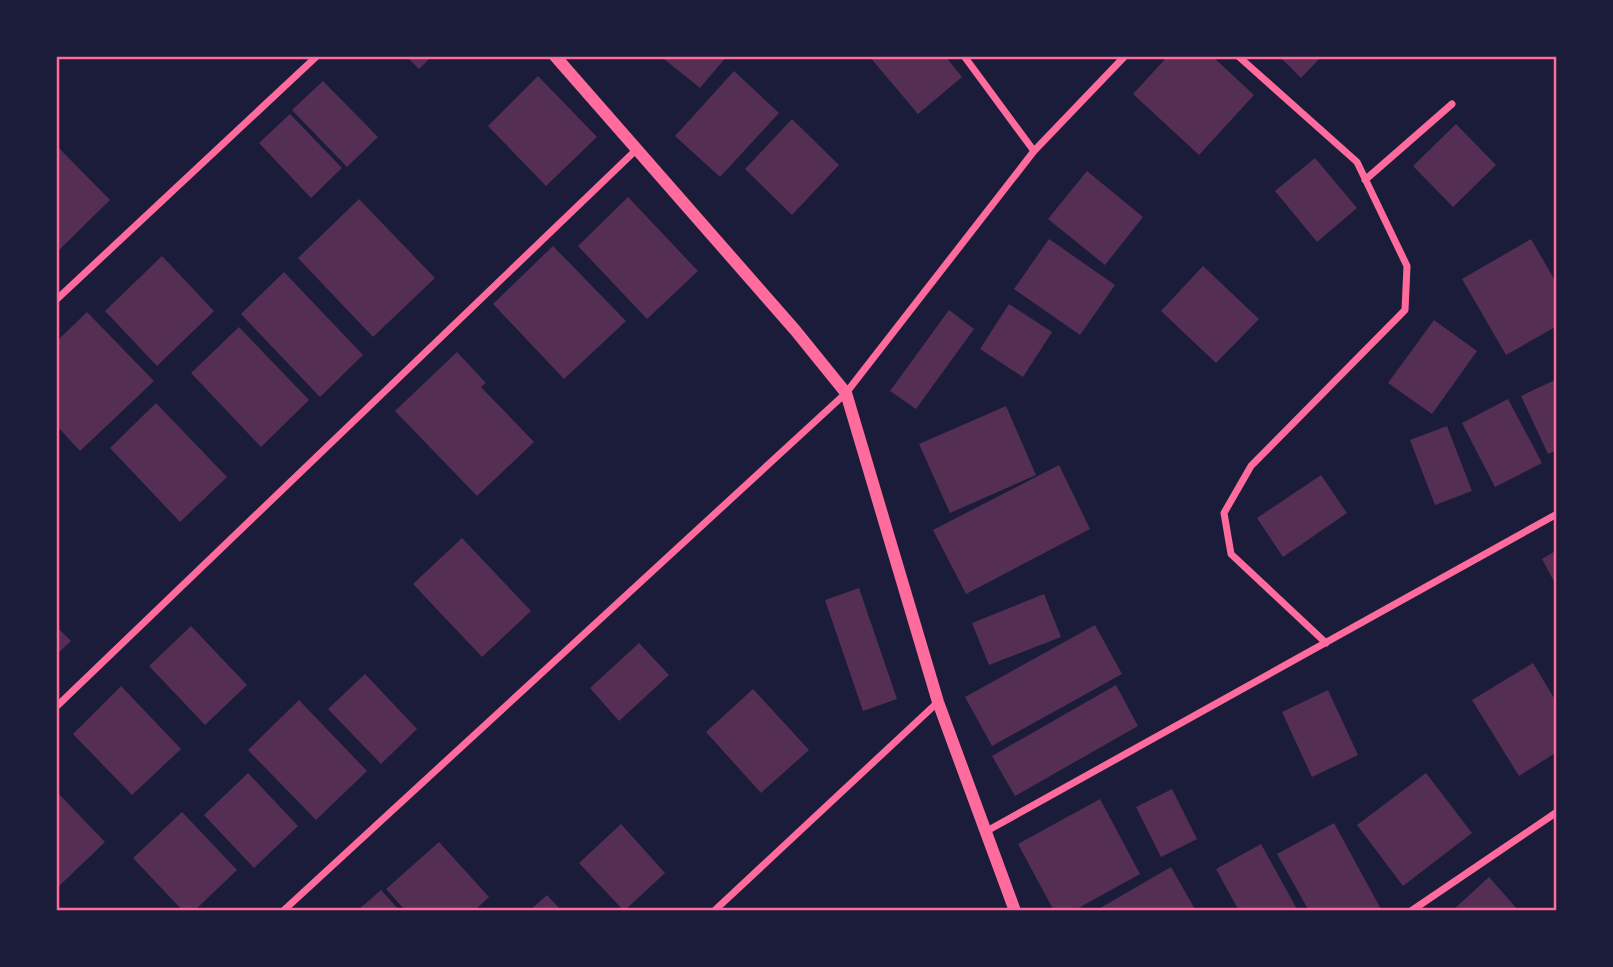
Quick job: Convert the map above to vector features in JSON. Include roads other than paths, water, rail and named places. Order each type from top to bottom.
[{"type":"street","points":[[56,300],[317,56]]},
{"type":"street","points":[[555,56],[795,330],[846,393],[938,702],[1014,911]]},
{"type":"street","points":[[964,56],[1034,151]]},
{"type":"street","points":[[283,911],[846,393],[1034,151],[1125,56]]},
{"type":"street","points":[[1238,56],[1357,162],[1407,266],[1405,310],[1251,466],[1224,513],[1231,554],[1326,643]]},
{"type":"street","points":[[1366,180],[1452,104]]},
{"type":"street","points":[[56,707],[636,150]]},
{"type":"street","points":[[985,832],[1557,514]]},
{"type":"street","points":[[714,911],[938,702]]},
{"type":"street","points":[[1412,911],[1557,811]]},
{"type":"street","points":[[724,901],[727,911]]}]
